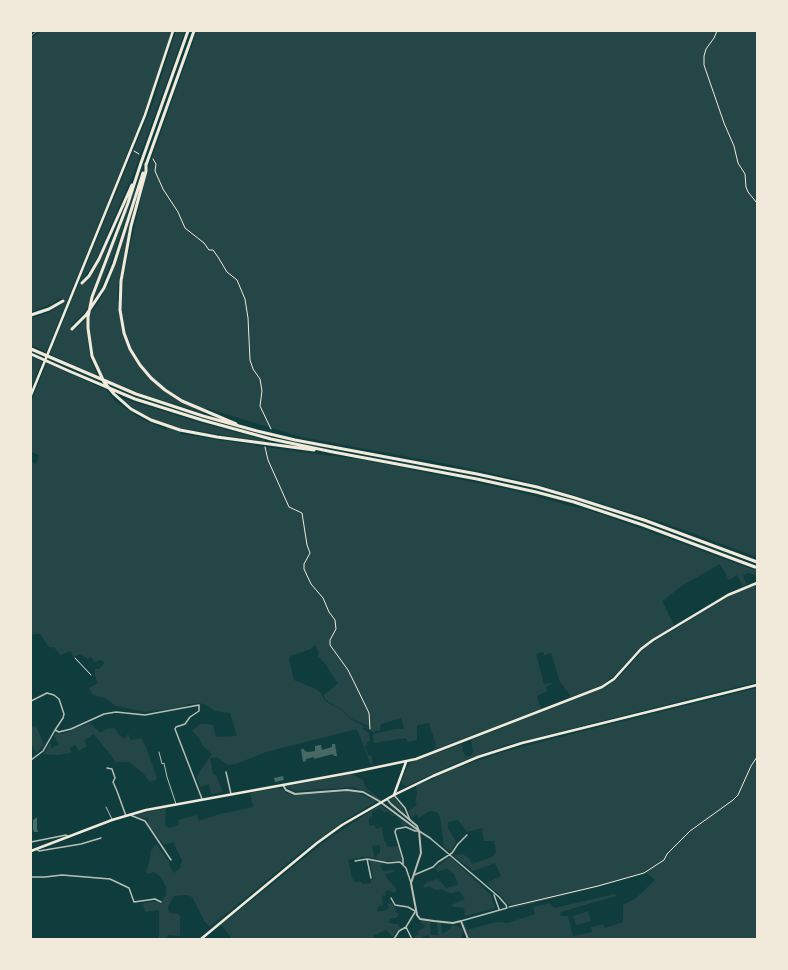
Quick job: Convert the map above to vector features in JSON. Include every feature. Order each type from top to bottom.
[{"type":"highway","points":[[82,283],[94,268],[104,249],[139,168],[188,31]]},
{"type":"highway","points":[[72,328],[86,314],[98,298],[106,282],[146,164],[194,31]]},
{"type":"highway","points":[[146,164],[146,171],[131,226],[121,281],[120,310],[124,333],[130,349],[140,365],[151,378],[165,390],[182,401],[241,427]]},
{"type":"highway","points":[[139,168],[128,203],[92,297],[88,318],[90,343],[96,368],[104,382],[125,405],[151,420],[180,430],[216,437],[333,452]]},
{"type":"highway","points":[[31,315],[49,310],[63,300]]},
{"type":"highway","points":[[31,349],[136,394],[241,427],[295,440],[478,474],[537,487],[644,520],[757,562]]},
{"type":"highway","points":[[31,354],[141,401],[197,419],[271,439],[477,479],[558,498],[643,524],[755,567]]},
{"type":"main road","points":[[31,395],[145,116],[174,31]]},
{"type":"main road","points":[[31,851],[127,815],[176,804],[406,762],[428,754],[602,687],[614,679],[641,649],[653,640],[728,595],[757,583]]},
{"type":"main road","points":[[201,939],[317,843],[342,825],[394,794],[455,766],[498,750],[757,685]]},
{"type":"main road","points":[[394,794],[406,762]]},
{"type":"street","points":[[31,701],[45,694],[54,695],[60,702],[64,714],[43,751],[31,760]]},
{"type":"street","points":[[55,730],[58,732],[71,729],[97,716],[116,712],[145,715],[196,705],[200,707],[199,711],[184,724],[176,727],[175,729],[202,800]]},
{"type":"street","points":[[107,768],[112,769],[114,778],[113,782],[127,815],[145,822],[171,860]]},
{"type":"street","points":[[226,772],[231,794]]},
{"type":"street","points":[[282,785],[286,790],[295,794],[353,790],[366,793],[387,807],[450,855],[500,899],[507,908],[449,923],[413,917]]},
{"type":"street","points":[[394,794],[405,808],[412,822],[419,831],[420,854],[411,883]]},
{"type":"street","points":[[387,799],[412,822]]},
{"type":"street","points":[[394,939],[399,931],[406,927],[415,912],[411,883],[406,868],[403,864],[396,829],[406,827],[419,831]]},
{"type":"street","points":[[31,842],[66,835],[69,837]]},
{"type":"street","points":[[414,875],[433,867],[438,862],[450,855],[467,835]]},
{"type":"street","points":[[36,849],[39,851],[81,844],[101,838]]},
{"type":"street","points":[[356,861],[367,859],[388,863],[398,862],[403,864]]},
{"type":"street","points":[[367,859],[371,878]]},
{"type":"street","points":[[31,877],[62,875],[110,879],[128,888],[134,902],[156,899],[161,902]]},
{"type":"street","points":[[493,894],[499,910]]},
{"type":"street","points":[[391,898],[395,905],[399,904],[403,907],[408,907],[415,912],[419,918]]},
{"type":"street","points":[[461,921],[468,939]]},
{"type":"street","points":[[406,927],[412,939]]},
{"type":"lane","points":[[159,752],[162,764],[164,763],[176,804]]},
{"type":"lane","points":[[106,807],[112,820]]},
{"type":"path","points":[[717,31],[706,49],[704,65],[724,123],[734,146],[738,163],[745,174],[746,187],[757,204]]},
{"type":"path","points":[[131,149],[139,154]]},
{"type":"path","points":[[153,159],[156,164],[155,171],[163,189],[178,212],[185,228],[204,243],[209,250],[213,250],[227,272],[237,280],[245,299],[248,318],[250,360],[253,369],[260,379],[262,391],[260,406],[271,429]]},
{"type":"path","points":[[265,447],[266,456],[289,507],[302,513],[307,545],[310,553],[304,564],[304,569],[311,584],[323,598],[329,612],[335,620],[336,629],[330,640],[330,645],[354,682],[369,713],[370,729]]},
{"type":"path","points":[[75,658],[91,675]]},
{"type":"path","points":[[507,908],[644,873],[664,860],[667,854],[690,831],[738,795],[757,756]]},
{"type":"shaded area","points":[[41,31],[172,31],[149,100],[46,352],[31,345],[31,318],[48,313],[65,302],[61,298],[31,312],[31,39]]},
{"type":"shaded area","points":[[176,31],[185,31],[135,169],[97,258],[81,281],[84,284],[94,271],[113,236],[90,296],[94,297],[144,164],[112,260],[95,298],[79,318],[71,325],[73,331],[85,320],[98,303],[108,285],[118,259],[135,201],[118,286],[117,301],[122,301],[122,287],[125,269],[147,172],[197,31],[757,31],[757,557],[667,524],[561,491],[512,478],[447,464],[301,437],[206,408],[204,413],[148,396],[103,379],[94,358],[91,343],[88,343],[90,359],[98,376],[50,354],[153,103]]},
{"type":"shaded area","points":[[31,356],[42,361],[31,389]]},
{"type":"shaded area","points":[[47,363],[106,390],[116,402],[138,417],[166,430],[168,425],[140,413],[118,397],[197,422],[265,440],[264,442],[181,428],[180,434],[364,460],[512,490],[594,512],[754,570],[757,563],[757,576],[748,573],[743,576],[747,585],[743,586],[737,575],[729,580],[720,564],[683,585],[662,601],[674,625],[642,646],[619,671],[604,684],[571,697],[560,682],[551,653],[544,655],[543,652],[536,654],[544,684],[552,683],[546,687],[547,691],[537,696],[541,709],[433,750],[436,745],[429,723],[417,725],[417,740],[408,742],[406,738],[374,743],[373,734],[403,729],[401,718],[381,724],[380,730],[372,732],[368,726],[352,719],[340,708],[325,699],[324,695],[339,682],[337,682],[326,665],[317,655],[319,655],[316,645],[313,646],[311,649],[290,656],[289,659],[294,680],[316,689],[328,703],[339,708],[352,720],[369,729],[363,727],[363,729],[369,733],[370,741],[367,742],[367,746],[365,746],[368,755],[372,756],[371,766],[357,729],[266,752],[236,764],[228,765],[217,757],[210,758],[213,774],[216,775],[223,792],[211,794],[209,784],[200,787],[197,776],[212,754],[203,746],[199,738],[192,731],[200,724],[206,724],[213,725],[216,737],[237,736],[230,713],[215,711],[206,705],[199,703],[189,704],[178,708],[146,712],[116,706],[105,698],[93,695],[89,688],[98,683],[95,676],[95,669],[99,669],[102,666],[104,663],[103,661],[101,660],[94,662],[91,657],[88,659],[81,654],[73,657],[71,651],[60,655],[54,647],[49,647],[40,634],[34,634],[31,636],[31,462],[36,464],[39,455],[31,452],[31,402]]},
{"type":"shaded area","points":[[757,585],[757,682],[506,745],[457,763],[406,786],[401,783],[407,767],[412,762],[462,744],[463,752],[466,756],[470,756],[473,753],[471,740],[606,687],[621,675],[646,647],[733,594]]},
{"type":"shaded area","points":[[757,688],[757,939],[469,939],[464,925],[465,924],[467,930],[496,922],[508,923],[535,914],[533,907],[550,903],[554,908],[615,894],[616,896],[561,912],[560,916],[568,916],[573,936],[592,932],[591,927],[603,924],[605,928],[623,922],[623,905],[636,898],[655,880],[646,872],[602,886],[510,909],[503,898],[486,883],[501,876],[495,863],[473,871],[453,855],[463,854],[470,859],[472,864],[475,863],[492,857],[496,852],[494,841],[484,841],[482,828],[467,832],[458,820],[448,822],[448,828],[456,842],[450,852],[444,847],[440,817],[438,813],[429,811],[419,818],[416,814],[412,818],[408,811],[417,805],[415,801],[417,794],[416,786],[454,769],[503,752]]},
{"type":"shaded area","points":[[90,723],[100,733],[107,729],[114,728],[119,735],[125,739],[128,734],[131,740],[141,738],[146,747],[157,779],[150,782],[143,773],[129,762],[116,762],[94,734],[84,740],[87,746],[79,751],[75,745],[70,748],[71,753],[58,755],[44,754],[50,743],[52,748],[59,744],[54,737],[56,733],[62,734]]},
{"type":"shaded area","points":[[31,724],[33,727],[36,726],[44,745],[36,753],[33,746],[31,747]]},
{"type":"shaded area","points":[[351,774],[363,780],[367,789],[380,799],[344,821],[301,852],[210,927],[205,922],[192,897],[187,895],[174,896],[168,907],[169,913],[178,914],[180,916],[180,936],[168,935],[167,939],[157,939],[159,938],[159,910],[145,912],[143,903],[156,901],[161,903],[166,894],[166,887],[161,877],[154,872],[147,874],[146,871],[149,864],[151,850],[156,844],[169,861],[169,865],[174,873],[180,868],[182,860],[173,842],[164,845],[148,824],[148,818],[133,815],[166,808],[165,825],[169,828],[179,825],[178,820],[197,815],[199,821],[220,814],[253,807],[250,793],[276,788],[282,789],[287,793],[294,795],[356,792],[371,799],[373,795],[353,787],[295,791],[286,787]]},
{"type":"shaded area","points":[[394,797],[406,815],[391,801],[391,798]]},
{"type":"shaded area","points":[[380,805],[411,827],[407,825],[402,826],[401,821],[395,816],[392,816],[389,812],[384,812],[379,808],[372,812],[372,816],[369,817],[369,826],[375,825],[376,829],[382,827],[384,841],[386,842],[387,847],[398,846],[402,861],[383,861],[376,859],[377,854],[380,853],[379,845],[372,846],[375,858],[365,857],[348,860],[352,878],[355,882],[361,882],[362,884],[371,883],[371,880],[373,879],[370,860],[384,864],[380,865],[383,871],[395,871],[386,874],[386,877],[397,890],[394,893],[388,890],[385,892],[386,896],[383,895],[382,898],[383,905],[378,907],[377,912],[386,910],[389,908],[387,904],[392,903],[396,910],[395,912],[399,914],[396,918],[390,918],[389,923],[398,924],[401,929],[397,930],[393,937],[386,930],[373,936],[374,939],[230,939],[231,937],[221,925],[329,838]]},
{"type":"shaded area","points":[[450,857],[491,895],[495,908],[465,916],[464,908],[454,907],[451,905],[465,899],[459,891],[452,893],[446,892],[442,889],[435,890],[429,886],[423,887],[427,882],[438,879],[446,888],[458,885],[454,874],[447,868],[438,872],[435,868]]},
{"type":"shaded area","points":[[588,911],[591,921],[576,925],[573,916]]},
{"type":"shaded area","points":[[422,921],[430,922],[431,935],[438,935],[437,923],[441,923],[442,934],[450,929],[452,925],[462,928],[462,936],[459,939],[430,939],[428,935],[422,937],[421,939],[415,939],[414,937],[419,933],[418,931],[425,927],[424,924],[421,924]]},
{"type":"building","points":[[332,744],[335,744],[337,756],[334,756],[333,754],[314,759],[314,757],[306,759],[306,761],[303,762],[301,749],[308,752],[315,751],[315,746],[321,745],[322,750],[332,747]]},
{"type":"building","points":[[283,776],[284,780],[275,782],[274,778]]},
{"type":"building","points":[[37,817],[38,832],[34,832],[33,820]]},
{"type":"railway","points":[[31,36],[37,31]]}]
